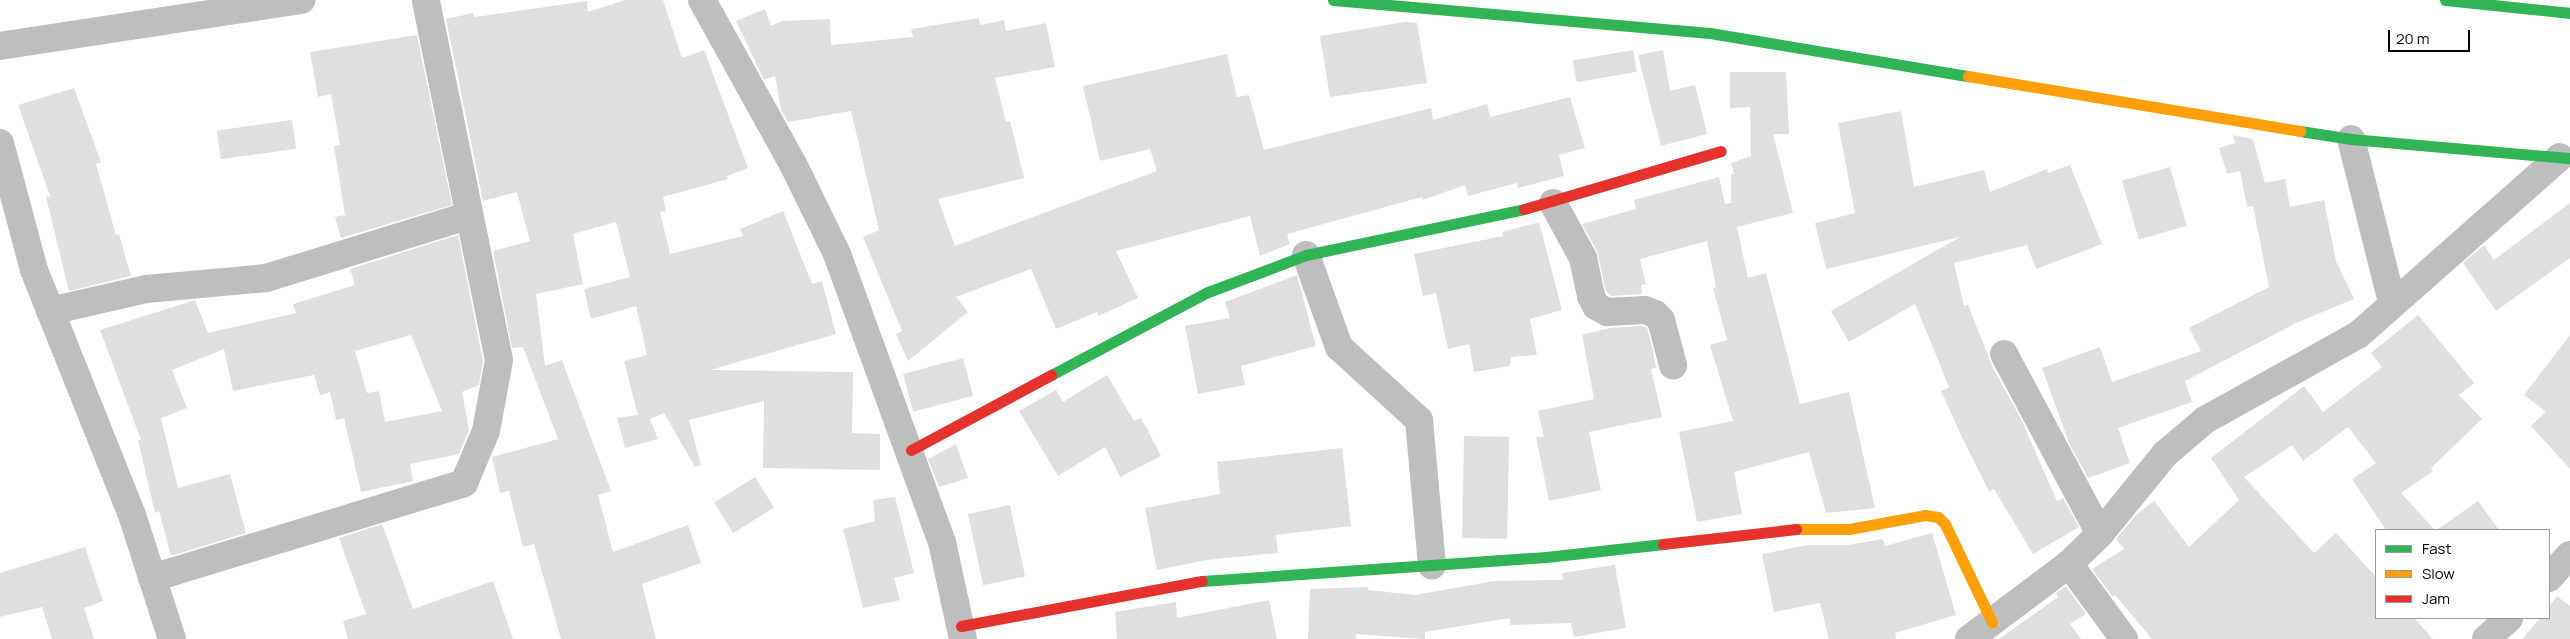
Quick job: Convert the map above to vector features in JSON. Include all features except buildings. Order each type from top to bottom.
[{"type":"main road","points":[[1333,0],[1710,32],[2351,139],[2565,157]]},
{"type":"main road","points":[[2446,0],[2570,13]]},
{"type":"main road","points":[[910,450],[1208,292],[1306,255],[1553,203],[1721,151]]},
{"type":"main road","points":[[962,632],[1178,584],[1546,557],[1799,529],[1849,529],[1925,514],[1938,517],[1945,524],[1992,622]]},
{"type":"street","points":[[0,46],[302,0]]},
{"type":"street","points":[[152,578],[464,483],[486,431],[499,360],[468,216],[426,0]]},
{"type":"street","points":[[702,0],[793,164],[837,254],[942,542],[962,632]]},
{"type":"street","points":[[2351,139],[2392,302]]},
{"type":"street","points":[[0,143],[34,270],[132,515],[172,639]]},
{"type":"street","points":[[1969,639],[2069,564],[2100,534],[2165,454],[2205,420],[2358,335],[2392,302],[2565,157]]},
{"type":"street","points":[[1553,203],[1583,258],[1591,296],[1596,306],[1607,312],[1645,310],[1655,314],[1661,320],[1673,365]]},
{"type":"street","points":[[50,311],[146,289],[266,278],[468,216]]},
{"type":"street","points":[[1306,255],[1339,348],[1419,420],[1432,565]]},
{"type":"street","points":[[2004,354],[2100,534]]},
{"type":"street","points":[[2550,577],[2570,555]]},
{"type":"street","points":[[2069,564],[2124,639]]},
{"type":"street","points":[[2486,639],[2508,619]]},
{"type":"traffic: fast","points":[[1333,0],[1710,33],[1968,76]]},
{"type":"traffic: fast","points":[[2445,0],[2570,13]]},
{"type":"traffic: fast","points":[[2300,131],[2351,139],[2570,158]]},
{"type":"traffic: fast","points":[[1051,375],[1208,292],[1306,255],[1524,209]]},
{"type":"traffic: fast","points":[[1202,581],[1546,557],[1663,544]]},
{"type":"traffic: slow","points":[[1968,76],[2300,131]]},
{"type":"traffic: slow","points":[[1796,529],[1849,529],[1925,515],[1938,517],[1945,524],[1992,622]]},
{"type":"traffic: jam","points":[[1524,209],[1721,151]]},
{"type":"traffic: jam","points":[[911,450],[1051,375]]},
{"type":"traffic: jam","points":[[1663,544],[1796,529]]},
{"type":"traffic: jam","points":[[961,626],[1202,581]]}]
